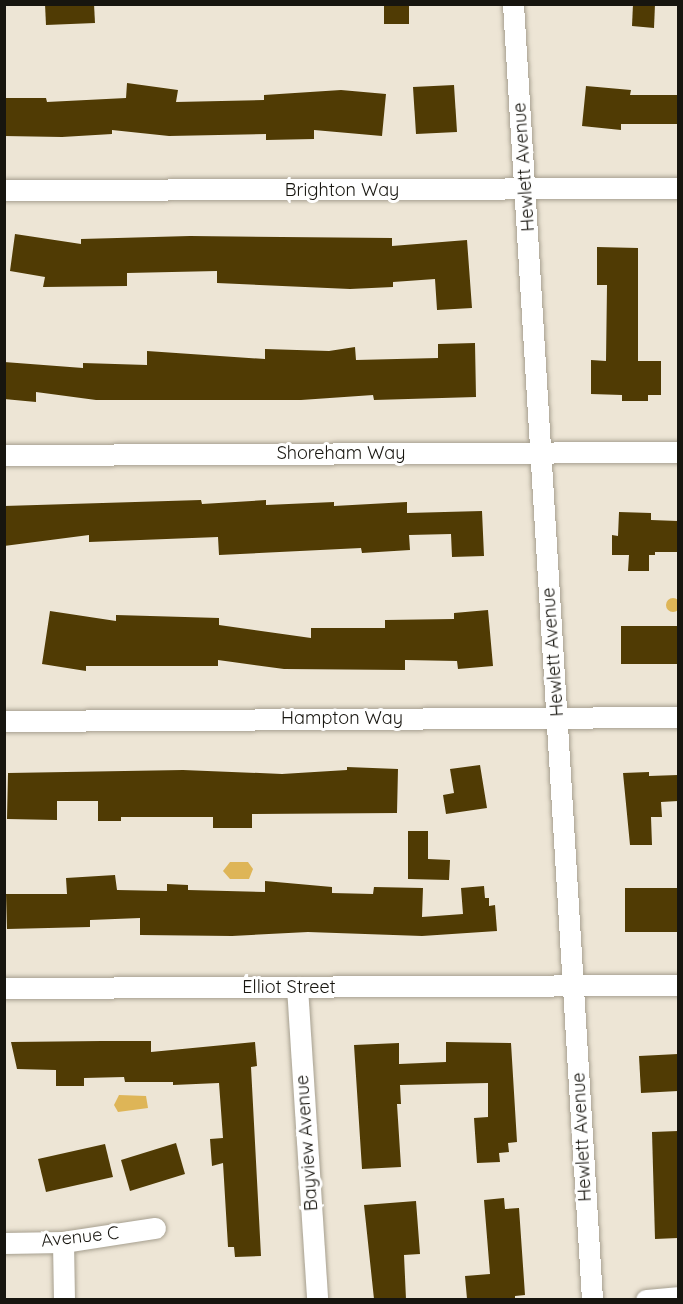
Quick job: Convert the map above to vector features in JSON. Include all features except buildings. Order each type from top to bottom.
[{"type":"street","name":"Hewlett Avenue","points":[[513,4],[540,452],[559,718],[592,1299]]},
{"type":"street","name":"Brighton Way","points":[[4,190],[678,188]]},
{"type":"street","name":"Shoreham Way","points":[[4,455],[678,452]]},
{"type":"street","name":"Hampton Way","points":[[4,721],[678,717]]},
{"type":"street","name":"Elliot Street","points":[[4,988],[678,985]]},
{"type":"street","name":"Bayview Avenue","points":[[297,987],[317,1299]]},
{"type":"street","name":"Avenue C","points":[[4,1243],[63,1242],[155,1228]]},
{"type":"street","points":[[63,1242],[64,1299]]},
{"type":"street","points":[[646,1299],[678,1297]]},
{"type":"shaded area","points":[[670,598],[676,598],[680,605],[676,612],[670,612],[666,608],[666,602]]},
{"type":"shaded area","points":[[230,862],[248,862],[253,869],[249,879],[230,879],[223,871]]},
{"type":"shaded area","points":[[119,1095],[146,1096],[148,1108],[118,1112],[114,1105]]}]
